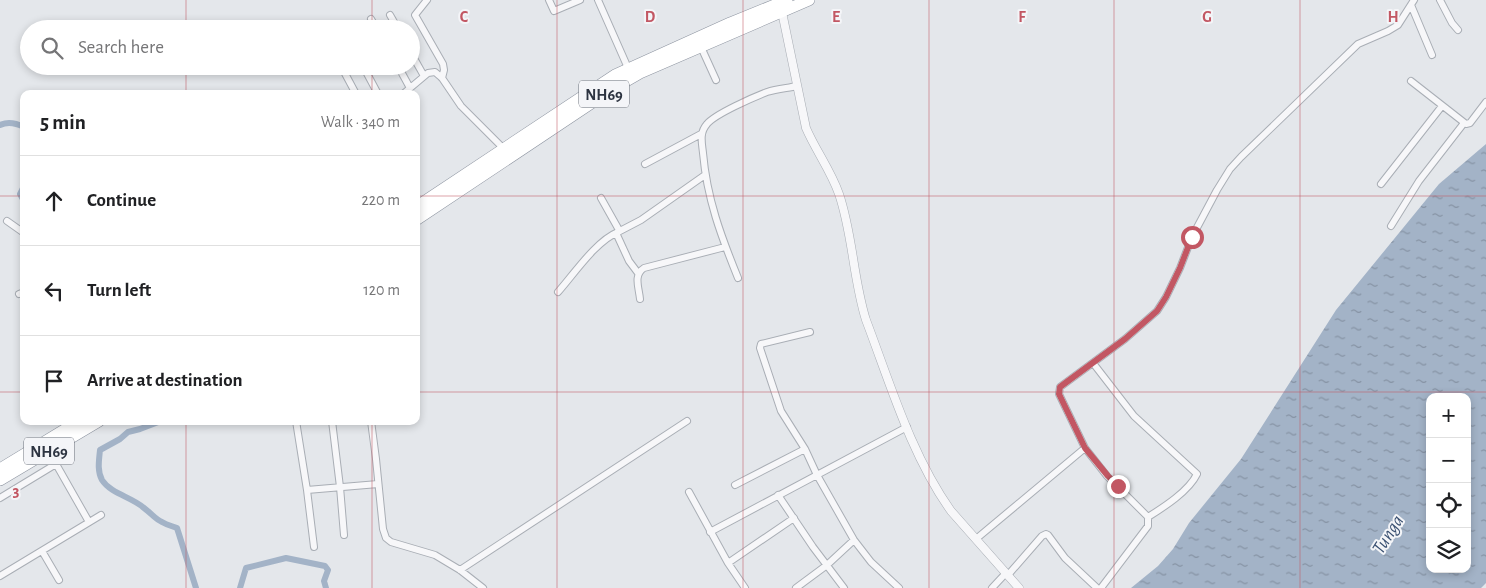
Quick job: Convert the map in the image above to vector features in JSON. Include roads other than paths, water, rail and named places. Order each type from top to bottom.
[{"type":"highway","name":"NH69","points":[[420,204],[615,75],[787,0]]},
{"type":"highway","name":"NH69","points":[[420,217],[614,88],[640,73],[808,0]]},
{"type":"highway","name":"NH69","points":[[0,469],[72,425]]},
{"type":"highway","name":"NH69","points":[[0,480],[91,425]]},
{"type":"street","points":[[418,20],[415,15],[426,0]]},
{"type":"street","points":[[549,0],[554,11],[580,0]]},
{"type":"street","points":[[598,0],[628,68]]},
{"type":"street","points":[[1440,0],[1452,23],[1458,30]]},
{"type":"street","points":[[1413,3],[1432,55]]},
{"type":"street","points":[[1101,588],[1148,526],[1148,517],[1108,476],[1085,448],[1059,394],[1059,390],[1064,384],[1125,339],[1157,311],[1180,268],[1192,237],[1217,190],[1235,163],[1351,50],[1358,44],[1398,25],[1413,3]]},
{"type":"street","points":[[782,12],[806,128],[840,196],[849,232],[860,300],[912,440],[941,498],[951,512],[1019,588]]},
{"type":"street","points":[[390,15],[393,20]]},
{"type":"street","points":[[420,24],[443,64],[442,78]]},
{"type":"street","points":[[701,47],[716,80]]},
{"type":"street","points":[[420,69],[424,76]]},
{"type":"street","points":[[408,90],[424,76],[435,72],[442,78],[460,106],[504,149]]},
{"type":"street","points":[[346,75],[354,90]]},
{"type":"street","points":[[368,75],[376,90]]},
{"type":"street","points":[[403,75],[410,88]]},
{"type":"street","points":[[1412,81],[1466,124],[1470,123],[1486,102]]},
{"type":"street","points":[[644,164],[701,134],[708,123],[719,115],[768,92],[797,86]]},
{"type":"street","points":[[1381,184],[1442,106]]},
{"type":"street","points":[[1391,226],[1419,182],[1464,123]]},
{"type":"street","points":[[701,134],[709,195],[725,247],[738,278]]},
{"type":"street","points":[[558,292],[606,238],[641,220],[705,175]]},
{"type":"street","points":[[601,198],[618,231],[617,235],[629,262],[638,273],[640,299]]},
{"type":"street","points":[[6,221],[20,230]]},
{"type":"street","points":[[638,273],[644,268],[725,247]]},
{"type":"street","points":[[810,332],[761,344],[760,348],[781,411],[854,540],[871,562],[899,588]]},
{"type":"street","points":[[1093,362],[1134,416],[1197,474],[1179,495],[1148,517]]},
{"type":"street","points":[[460,570],[687,421]]},
{"type":"street","points":[[297,425],[314,547]]},
{"type":"street","points":[[332,425],[344,535]]},
{"type":"street","points":[[371,425],[383,529],[388,540],[435,555],[460,570],[483,588]]},
{"type":"street","points":[[710,532],[907,427]]},
{"type":"street","points":[[976,539],[1085,448]]},
{"type":"street","points":[[735,485],[804,449]]},
{"type":"street","points":[[0,498],[56,464],[89,522]]},
{"type":"street","points":[[307,490],[378,484]]},
{"type":"street","points":[[689,492],[728,563],[745,588]]},
{"type":"street","points":[[778,495],[844,588]]},
{"type":"street","points":[[0,576],[101,515]]},
{"type":"street","points":[[728,563],[794,518]]},
{"type":"street","points":[[992,588],[1046,534],[1065,558],[1097,588]]},
{"type":"street","points":[[796,588],[827,565],[854,540]]},
{"type":"street","points":[[42,551],[59,580]]},
{"type":"water","name":"Tunga","points":[[1486,144],[1486,583],[1481,588],[1131,588],[1158,566],[1173,549],[1189,523],[1241,459],[1336,310],[1439,184]]},
{"type":"waterway","points":[[0,125],[6,123],[20,125]]},
{"type":"waterway","points":[[150,425],[128,432],[120,439],[100,450],[99,473],[102,480],[111,489],[139,504],[160,521],[177,528],[196,588]]},
{"type":"waterway","points":[[240,588],[246,568],[286,558],[325,566],[328,570],[324,581],[326,588]]}]
